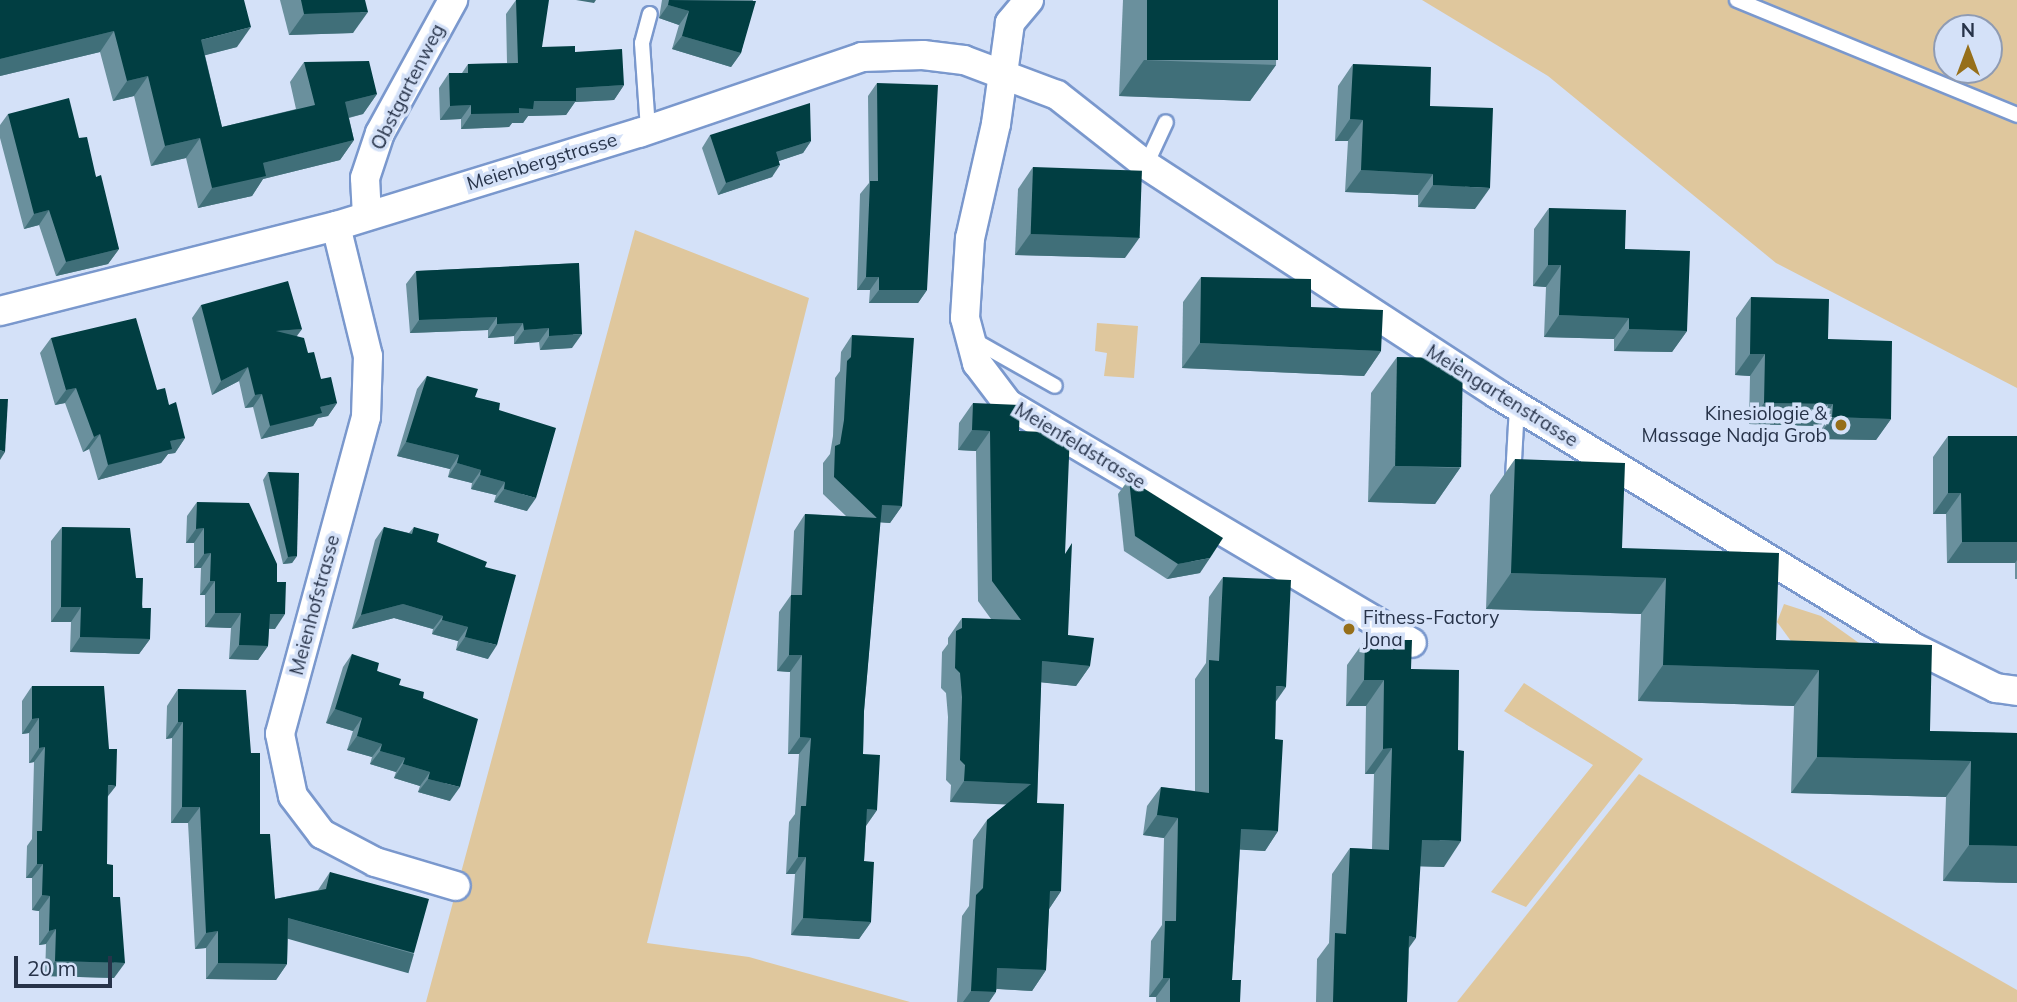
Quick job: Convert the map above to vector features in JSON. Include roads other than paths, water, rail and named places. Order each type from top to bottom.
[{"type":"street","name":"Obstgartenweg","points":[[367,216],[365,178],[380,133],[453,0]]},
{"type":"street","points":[[1003,74],[1010,23],[1029,0]]},
{"type":"street","name":"Meienbergstrasse","points":[[0,311],[336,226],[648,129],[862,57],[950,58],[1003,74]]},
{"type":"street","name":"Meiengartenstrasse","points":[[1003,74],[1056,95],[1146,165],[1517,406],[1913,647],[1996,688],[2017,691]]},
{"type":"street","name":"Meienfeldstrasse","points":[[1003,74],[970,238],[965,318],[977,363],[1008,404],[1412,643]]},
{"type":"street","name":"Meienhofstrasse","points":[[336,226],[368,356],[366,417],[280,734],[293,796],[322,834],[375,862],[456,886]]},
{"type":"lane","points":[[1737,0],[2017,115]]},
{"type":"lane","points":[[648,129],[642,43],[650,14]]},
{"type":"lane","points":[[1146,165],[1166,122]]},
{"type":"lane","points":[[970,338],[1055,386]]},
{"type":"lane","points":[[1513,486],[1517,406]]},
{"type":"place","name":"Kinesiologie & Massage Nadja Grob","points":[[1841,425]]},
{"type":"place","name":"Fitness-Factory Jona","points":[[1349,629]]}]
